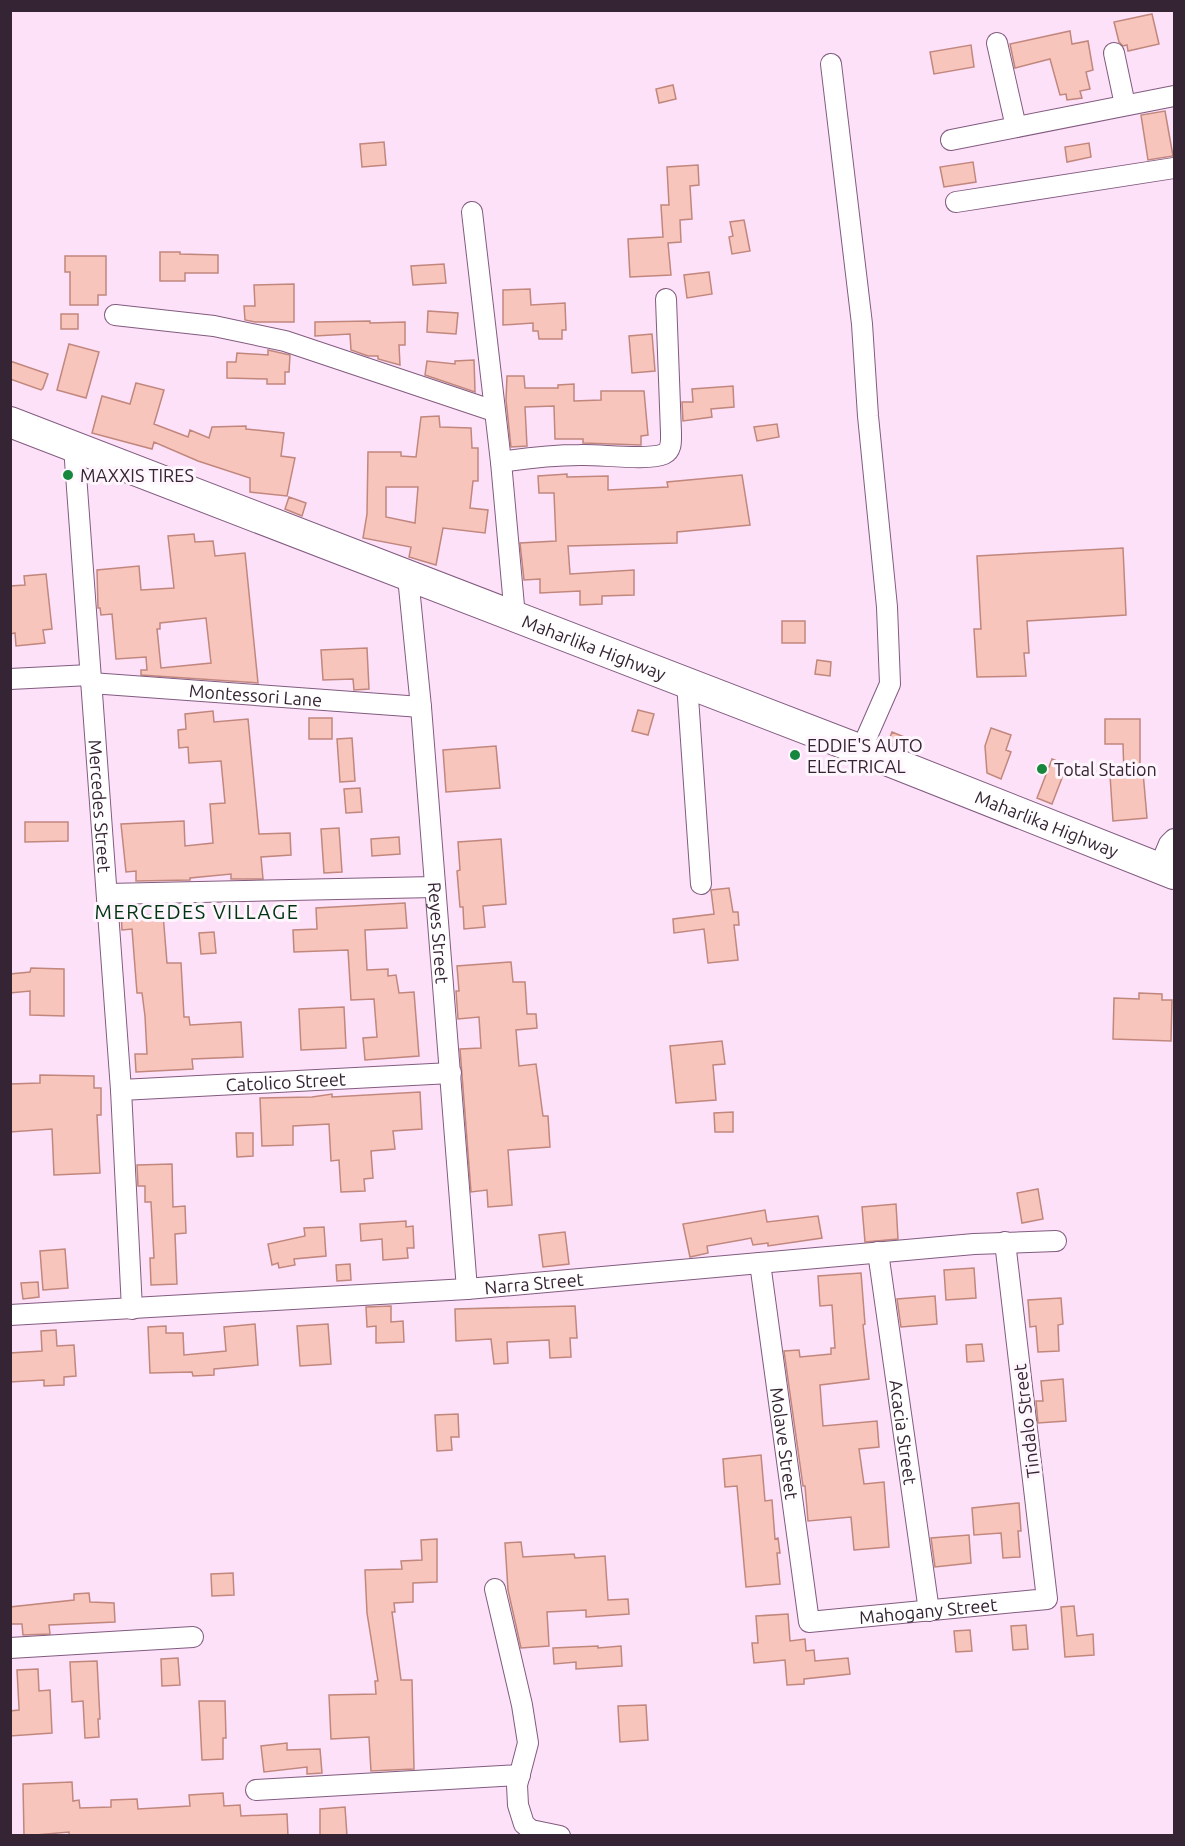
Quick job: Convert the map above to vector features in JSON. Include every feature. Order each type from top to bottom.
[{"type":"highway","name":"Maharlika Highway","points":[[10,422],[861,750],[1167,871]]},
{"type":"street","points":[[997,43],[1016,127]]},
{"type":"street","points":[[1114,53],[1125,105]]},
{"type":"street","points":[[831,64],[862,324],[868,416],[887,607],[890,684],[861,750]]},
{"type":"street","points":[[951,140],[1174,96]]},
{"type":"street","points":[[956,202],[1174,168]]},
{"type":"street","points":[[472,213],[501,462],[514,617]]},
{"type":"street","points":[[501,462],[560,455],[643,456],[667,452],[670,447],[671,433],[666,299]]},
{"type":"street","points":[[115,315],[214,326],[285,341],[494,411]]},
{"type":"street","name":"Mercedes Street","points":[[74,447],[121,1090],[132,1309]]},
{"type":"street","name":"Reyes Street","points":[[408,577],[421,707],[467,1289]]},
{"type":"street","name":"Montessori Lane","points":[[10,679],[90,679],[421,707]]},
{"type":"street","points":[[687,683],[701,884]]},
{"type":"street","points":[[1167,871],[1169,844],[1174,839]]},
{"type":"street","points":[[107,894],[435,887]]},
{"type":"street","name":"Catolico Street","points":[[121,1090],[451,1074]]},
{"type":"street","name":"Narra Street","points":[[10,1315],[467,1289],[878,1252],[1056,1240]]},
{"type":"street","name":"Tindalo Street","points":[[1005,1242],[1047,1599]]},
{"type":"street","name":"Acacia Street","points":[[878,1252],[929,1611]]},
{"type":"street","name":"Molave Street","points":[[760,1263],[809,1622]]},
{"type":"street","points":[[495,1589],[522,1705],[528,1743],[517,1785],[517,1796],[524,1824],[537,1832],[560,1836]]},
{"type":"street","name":"Mahogany Street","points":[[809,1622],[1047,1599]]},
{"type":"street","points":[[10,1648],[193,1637]]},
{"type":"street","points":[[256,1790],[520,1775]]},
{"type":"building","points":[[1152,14],[1159,44],[1128,51],[1127,45],[1123,46],[1119,42],[1114,22]]},
{"type":"building","points":[[1070,31],[1072,44],[1088,41],[1093,70],[1086,72],[1090,89],[1080,91],[1082,98],[1067,100],[1066,94],[1060,95],[1050,59],[1015,68],[1010,44]]},
{"type":"building","points":[[971,45],[974,67],[934,74],[930,52]]},
{"type":"building","points":[[673,85],[676,99],[659,103],[656,89]]},
{"type":"building","points":[[1165,111],[1173,156],[1148,160],[1141,115]]},
{"type":"building","points":[[384,142],[386,165],[362,167],[360,144]]},
{"type":"building","points":[[1089,143],[1091,157],[1067,162],[1065,147]]},
{"type":"building","points":[[973,162],[976,182],[944,187],[940,167]]},
{"type":"building","points":[[698,165],[699,185],[690,186],[692,219],[680,220],[681,242],[668,243],[671,275],[630,277],[628,239],[663,237],[661,205],[669,205],[667,167]]},
{"type":"building","points":[[744,220],[750,251],[732,254],[729,237],[733,236],[730,222]]},
{"type":"building","points":[[160,252],[218,255],[218,273],[185,273],[185,281],[160,281]]},
{"type":"building","points":[[65,256],[106,256],[106,295],[98,295],[98,305],[70,305],[70,272],[65,272]]},
{"type":"building","points":[[444,264],[446,283],[413,285],[411,266]]},
{"type":"building","points":[[709,272],[712,294],[687,298],[684,275]]},
{"type":"building","points":[[294,284],[294,322],[245,320],[244,306],[255,306],[254,285]]},
{"type":"building","points":[[530,289],[531,305],[565,303],[566,330],[562,330],[562,339],[539,339],[538,331],[533,331],[533,323],[503,325],[503,290]]},
{"type":"building","points":[[428,311],[458,313],[456,334],[427,332]]},
{"type":"building","points":[[61,314],[78,314],[78,329],[61,329]]},
{"type":"building","points":[[370,321],[370,323],[405,322],[405,345],[399,345],[400,365],[378,359],[378,356],[368,356],[351,350],[350,334],[315,336],[315,322]]},
{"type":"building","points":[[652,334],[655,371],[632,373],[629,336]]},
{"type":"building","points":[[69,344],[99,352],[86,398],[57,390]]},
{"type":"building","points":[[268,350],[290,355],[289,372],[285,372],[285,384],[267,384],[267,379],[227,378],[227,362],[236,362],[237,353],[268,355]]},
{"type":"building","points":[[474,360],[475,392],[425,375],[427,361],[455,364],[455,361]]},
{"type":"building","points":[[10,361],[48,374],[43,388],[41,390],[10,379]]},
{"type":"building","points":[[507,376],[524,376],[525,388],[558,388],[558,385],[574,384],[574,401],[601,400],[601,391],[644,391],[648,435],[641,436],[641,445],[583,443],[583,439],[555,439],[554,406],[525,407],[527,446],[511,447],[506,400]]},
{"type":"building","points":[[136,383],[164,390],[154,424],[188,437],[190,430],[209,438],[212,427],[246,426],[246,429],[284,433],[281,456],[295,458],[287,496],[250,492],[250,478],[198,461],[154,442],[152,449],[92,433],[102,396],[130,404]]},
{"type":"building","points":[[733,386],[734,407],[711,409],[712,417],[683,421],[682,402],[693,402],[692,389]]},
{"type":"building","points":[[439,416],[440,427],[471,428],[472,448],[478,448],[478,481],[473,481],[470,508],[488,510],[485,533],[443,528],[436,565],[409,557],[411,547],[363,538],[367,514],[368,452],[401,452],[401,456],[416,457],[421,417]],"holes":[[[386,487],[418,487],[415,523],[386,517]]]},
{"type":"building","points":[[777,424],[779,437],[757,441],[754,427]]},
{"type":"building","points":[[567,474],[567,477],[608,476],[608,490],[668,487],[667,482],[742,475],[750,525],[677,532],[677,543],[568,546],[570,574],[634,570],[634,595],[602,596],[602,604],[580,605],[580,591],[540,593],[540,579],[524,580],[520,543],[556,541],[554,493],[539,493],[538,476]]},
{"type":"building","points":[[289,497],[306,503],[302,516],[285,509]]},
{"type":"building","points":[[194,534],[195,542],[213,541],[215,556],[245,553],[258,683],[141,675],[141,670],[147,670],[146,657],[116,659],[112,614],[101,615],[100,608],[98,608],[97,570],[139,566],[141,590],[174,588],[168,536]],"holes":[[[206,618],[211,663],[161,668],[157,629],[160,629],[160,623]]]},
{"type":"building","points":[[1123,548],[1126,615],[1027,621],[1029,653],[1024,653],[1026,676],[977,677],[974,629],[981,629],[977,556]]},
{"type":"building","points":[[46,574],[52,629],[43,630],[45,643],[16,646],[15,633],[10,634],[10,586],[25,585],[24,576]]},
{"type":"building","points":[[782,621],[805,621],[805,643],[782,643]]},
{"type":"building","points":[[367,648],[369,689],[354,690],[353,679],[323,680],[321,650]]},
{"type":"building","points":[[817,660],[831,662],[830,676],[815,674]]},
{"type":"building","points":[[638,710],[654,714],[648,735],[632,731]]},
{"type":"building","points":[[213,711],[214,722],[248,719],[259,834],[290,833],[291,855],[261,857],[263,879],[231,879],[231,874],[190,878],[190,880],[136,881],[136,871],[126,872],[121,824],[184,821],[185,846],[213,843],[210,804],[225,803],[221,761],[189,763],[188,747],[179,748],[178,730],[186,729],[185,714]]},
{"type":"building","points":[[309,718],[332,718],[332,739],[309,739]]},
{"type":"building","points":[[1105,719],[1140,719],[1140,773],[1143,772],[1147,818],[1113,821],[1110,775],[1124,774],[1123,744],[1105,744]]},
{"type":"building","points":[[991,728],[1011,735],[1006,750],[1011,752],[1001,779],[987,773],[985,746]]},
{"type":"building","points":[[892,732],[909,739],[905,749],[888,742]]},
{"type":"building","points":[[352,738],[355,781],[340,782],[337,739]]},
{"type":"building","points":[[496,746],[500,788],[446,792],[443,750]]},
{"type":"building","points":[[1052,759],[1067,765],[1052,804],[1037,798]]},
{"type":"building","points":[[360,788],[362,812],[346,813],[344,789]]},
{"type":"building","points":[[25,822],[68,822],[68,841],[25,842]]},
{"type":"building","points":[[339,828],[342,872],[324,873],[321,829]]},
{"type":"building","points":[[399,837],[400,854],[372,856],[371,839]]},
{"type":"building","points":[[501,839],[506,904],[483,906],[485,927],[464,929],[457,871],[460,870],[458,842]]},
{"type":"building","points":[[729,888],[733,912],[738,912],[739,925],[734,925],[738,960],[708,963],[704,929],[674,933],[673,919],[714,914],[711,890]]},
{"type":"building","points":[[405,903],[407,928],[365,930],[367,970],[388,969],[388,976],[396,975],[399,993],[414,992],[419,1056],[365,1060],[363,1038],[377,1037],[374,999],[351,1000],[348,950],[294,952],[293,930],[317,929],[316,908]]},
{"type":"building","points":[[121,912],[136,912],[136,916],[163,914],[167,963],[181,963],[184,1017],[189,1017],[190,1025],[241,1022],[243,1057],[192,1059],[193,1069],[136,1072],[135,1054],[147,1054],[145,1016],[142,993],[137,993],[132,929],[122,930]]},
{"type":"building","points":[[214,932],[216,953],[201,954],[199,933]]},
{"type":"building","points":[[511,962],[513,982],[525,982],[527,1014],[536,1014],[537,1028],[516,1030],[519,1066],[536,1064],[543,1116],[548,1116],[550,1147],[508,1150],[512,1205],[488,1207],[487,1190],[471,1192],[460,1049],[481,1048],[479,1017],[458,1019],[457,966]]},
{"type":"building","points":[[31,968],[64,969],[64,1016],[30,1015],[30,991],[10,993],[10,974],[30,972]]},
{"type":"building","points":[[1139,993],[1162,994],[1162,1000],[1172,1000],[1171,1041],[1113,1039],[1114,998],[1139,999]]},
{"type":"building","points":[[344,1007],[346,1048],[301,1050],[299,1009]]},
{"type":"building","points":[[722,1041],[725,1064],[713,1065],[716,1100],[676,1103],[670,1046]]},
{"type":"building","points":[[40,1075],[94,1076],[94,1088],[101,1088],[101,1115],[97,1115],[100,1173],[54,1175],[52,1129],[10,1132],[10,1084],[40,1083]]},
{"type":"building","points":[[420,1092],[422,1129],[393,1131],[395,1149],[371,1151],[373,1178],[364,1179],[365,1191],[341,1192],[339,1160],[331,1161],[329,1124],[293,1126],[293,1145],[262,1146],[260,1098]]},
{"type":"building","points":[[733,1112],[733,1132],[715,1132],[714,1113]]},
{"type":"building","points":[[236,1133],[253,1133],[253,1156],[237,1157]]},
{"type":"building","points":[[172,1164],[173,1207],[185,1206],[186,1233],[175,1234],[177,1284],[151,1285],[150,1258],[154,1258],[151,1202],[145,1202],[145,1186],[138,1186],[137,1165]]},
{"type":"building","points":[[1038,1189],[1043,1219],[1022,1223],[1017,1193]]},
{"type":"building","points":[[896,1204],[898,1239],[865,1242],[862,1207]]},
{"type":"building","points":[[765,1210],[767,1222],[818,1216],[822,1238],[768,1246],[768,1243],[753,1245],[751,1238],[707,1246],[708,1253],[690,1257],[683,1224]]},
{"type":"building","points":[[406,1221],[406,1227],[413,1226],[414,1248],[407,1248],[408,1258],[383,1260],[382,1239],[361,1241],[360,1224]]},
{"type":"building","points":[[324,1227],[326,1256],[294,1259],[295,1265],[279,1268],[278,1263],[272,1265],[268,1244],[305,1236],[304,1228]]},
{"type":"building","points":[[565,1232],[569,1264],[543,1267],[539,1235]]},
{"type":"building","points":[[65,1249],[68,1288],[43,1290],[40,1251]]},
{"type":"building","points":[[350,1264],[351,1280],[337,1281],[336,1265]]},
{"type":"building","points":[[974,1268],[976,1298],[946,1300],[944,1270]]},
{"type":"building","points":[[861,1273],[865,1324],[863,1325],[869,1379],[820,1385],[823,1426],[877,1421],[879,1447],[859,1449],[864,1484],[884,1482],[889,1547],[854,1550],[851,1517],[808,1521],[805,1486],[803,1486],[784,1351],[799,1350],[800,1357],[831,1354],[831,1348],[835,1348],[832,1305],[820,1306],[818,1276]]},
{"type":"building","points":[[38,1282],[39,1297],[23,1299],[21,1283]]},
{"type":"building","points":[[935,1296],[937,1324],[901,1327],[897,1299]]},
{"type":"building","points":[[1061,1298],[1063,1324],[1058,1325],[1059,1351],[1038,1352],[1036,1326],[1030,1327],[1028,1300]]},
{"type":"building","points":[[391,1306],[391,1322],[403,1321],[404,1342],[376,1343],[376,1326],[367,1327],[366,1307]]},
{"type":"building","points":[[575,1306],[577,1338],[570,1338],[571,1357],[550,1358],[549,1340],[507,1342],[508,1363],[494,1364],[491,1339],[456,1341],[455,1309]]},
{"type":"building","points":[[255,1324],[258,1365],[214,1369],[214,1375],[193,1376],[192,1372],[150,1373],[148,1327],[166,1326],[166,1333],[183,1333],[184,1355],[226,1351],[224,1327]]},
{"type":"building","points":[[328,1324],[331,1364],[300,1366],[297,1326]]},
{"type":"building","points":[[56,1330],[57,1346],[74,1345],[76,1376],[64,1377],[64,1385],[44,1386],[44,1380],[10,1382],[10,1353],[42,1351],[41,1331]]},
{"type":"building","points":[[982,1344],[984,1361],[967,1362],[966,1345]]},
{"type":"building","points":[[1063,1379],[1066,1421],[1038,1423],[1036,1401],[1043,1401],[1041,1381]]},
{"type":"building","points":[[458,1414],[459,1437],[451,1437],[452,1450],[437,1451],[435,1415]]},
{"type":"building","points":[[761,1455],[765,1501],[772,1500],[775,1539],[778,1538],[780,1584],[746,1587],[737,1486],[725,1487],[723,1459]]},
{"type":"building","points":[[1019,1503],[1020,1557],[1003,1558],[1001,1533],[974,1535],[972,1508]]},
{"type":"building","points":[[969,1535],[971,1563],[935,1567],[931,1538]]},
{"type":"building","points":[[437,1539],[437,1582],[413,1583],[413,1602],[394,1603],[395,1612],[392,1612],[401,1680],[412,1680],[414,1769],[371,1771],[369,1737],[331,1739],[329,1695],[376,1694],[375,1681],[378,1681],[367,1613],[365,1570],[402,1569],[401,1561],[422,1560],[421,1540]]},
{"type":"building","points":[[521,1542],[523,1557],[574,1554],[575,1558],[605,1556],[608,1600],[628,1599],[629,1614],[586,1617],[586,1610],[547,1612],[549,1646],[521,1648],[508,1590],[505,1543]]},
{"type":"building","points":[[233,1573],[234,1595],[212,1596],[211,1574]]},
{"type":"building","points":[[89,1593],[90,1602],[114,1603],[115,1622],[49,1625],[50,1634],[23,1635],[22,1624],[10,1624],[10,1607],[74,1600],[74,1594]]},
{"type":"building","points":[[1074,1606],[1077,1636],[1093,1634],[1094,1655],[1065,1657],[1061,1607]]},
{"type":"building","points":[[788,1614],[790,1641],[805,1639],[806,1651],[814,1650],[815,1661],[848,1658],[850,1674],[804,1679],[804,1684],[787,1685],[785,1660],[754,1663],[752,1643],[758,1643],[756,1616]]},
{"type":"building","points":[[1026,1625],[1028,1649],[1013,1650],[1011,1626]]},
{"type":"building","points":[[970,1630],[972,1651],[956,1652],[954,1631]]},
{"type":"building","points":[[598,1646],[598,1648],[621,1646],[622,1666],[576,1669],[576,1662],[554,1664],[553,1648]]},
{"type":"building","points":[[178,1658],[180,1685],[162,1686],[161,1659]]},
{"type":"building","points":[[97,1661],[99,1737],[85,1738],[83,1701],[72,1702],[70,1662]]},
{"type":"building","points":[[38,1669],[39,1691],[50,1690],[52,1733],[10,1736],[10,1711],[19,1710],[17,1670]]},
{"type":"building","points":[[199,1701],[225,1701],[226,1738],[223,1738],[223,1759],[202,1760]]},
{"type":"building","points":[[646,1705],[648,1740],[620,1742],[618,1706]]},
{"type":"building","points":[[287,1743],[287,1750],[320,1749],[322,1773],[307,1774],[307,1767],[264,1772],[261,1746]]},
{"type":"building","points":[[72,1782],[73,1801],[79,1800],[80,1808],[111,1807],[111,1800],[137,1799],[138,1809],[190,1806],[189,1795],[223,1793],[224,1806],[240,1805],[241,1816],[287,1814],[288,1836],[69,1836],[69,1832],[24,1836],[23,1784]]},
{"type":"building","points":[[345,1807],[347,1836],[320,1836],[320,1809]]},
{"type":"place","name":"MAXXIS TIRES","points":[[68,475]]},
{"type":"place","name":"EDDIE'S AUTO ELECTRICAL","points":[[795,755]]},
{"type":"place","name":"Total Station","points":[[1042,769]]},
{"type":"district","name":"MERCEDES VILLAGE","points":[[197,911]]}]
